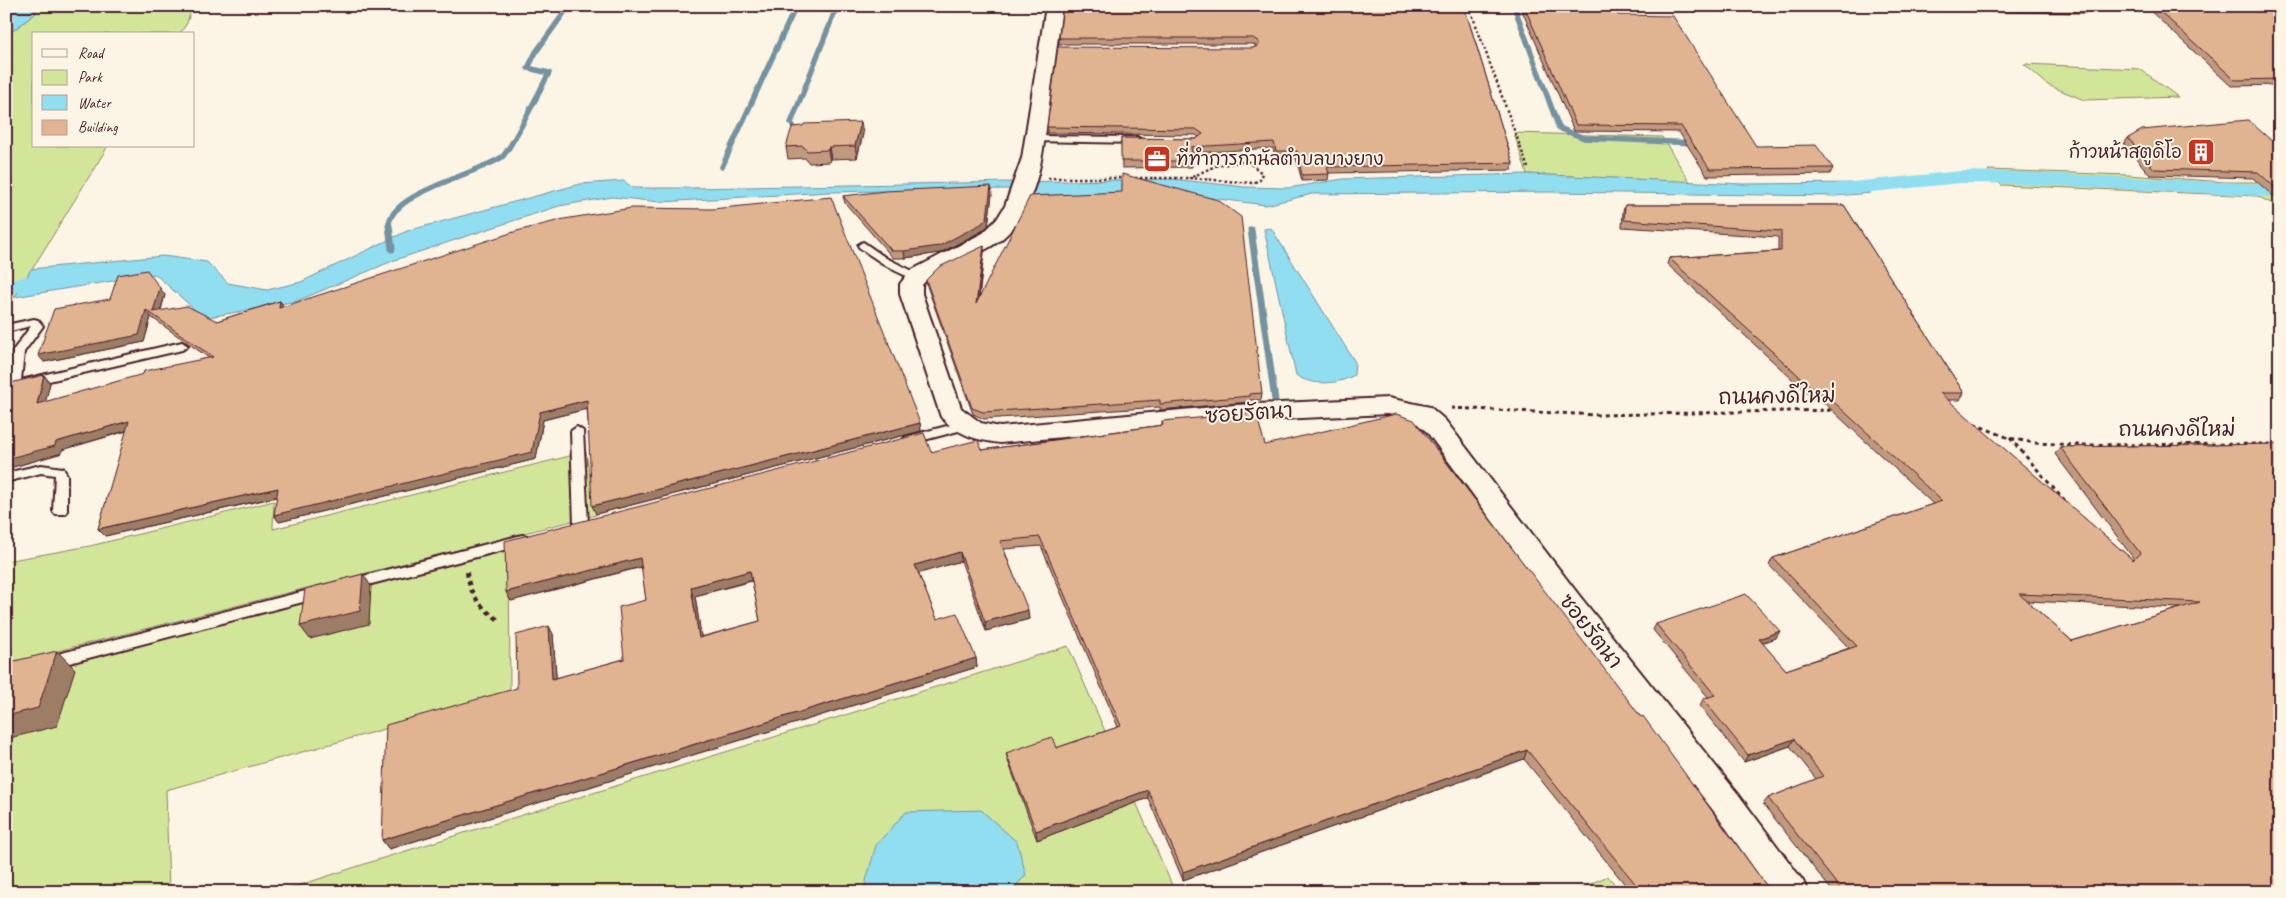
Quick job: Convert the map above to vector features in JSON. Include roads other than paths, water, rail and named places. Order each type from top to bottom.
[{"type":"street","points":[[962,426],[950,411],[911,294],[911,284],[918,276],[977,245],[998,230],[1025,183],[1052,48],[1054,6]]},
{"type":"street","name":"ซอยรัตนา","points":[[962,426],[975,432],[1000,435],[1235,413],[1388,406],[1421,413],[1436,426],[1568,602],[1727,804],[1790,892]]},
{"type":"lane","points":[[1034,140],[1148,140]]},
{"type":"lane","points":[[864,245],[882,260],[918,276]]},
{"type":"lane","points":[[6,329],[34,322],[37,326],[18,352],[10,386],[182,346]]},
{"type":"lane","points":[[896,443],[962,426]]},
{"type":"lane","points":[[577,431],[581,525]]},
{"type":"lane","points":[[6,478],[41,469],[58,470],[61,475],[60,511]]},
{"type":"lane","points":[[35,666],[534,537]]},
{"type":"water","points":[[6,6],[35,6],[36,13],[6,36]]},
{"type":"water","points":[[1527,174],[1743,184],[1862,183],[1871,193],[1835,196],[1552,192],[1312,194],[1266,205],[1179,194],[1032,196],[1007,189],[829,192],[661,202],[612,197],[559,206],[467,236],[395,260],[297,301],[204,318],[155,274],[15,297],[31,269],[163,256],[207,262],[228,283],[267,290],[301,282],[407,231],[580,184],[624,181],[633,188],[691,188],[1172,179],[1245,187],[1288,188],[1343,179]]},
{"type":"water","points":[[1271,228],[1355,362],[1354,375],[1341,381],[1325,383],[1309,381],[1296,375],[1264,229]]},
{"type":"water","points":[[981,810],[1017,842],[1026,875],[1010,892],[863,892],[876,845],[906,812]]},
{"type":"waterway","points":[[389,227],[392,215],[402,204],[436,186],[502,157],[519,131],[549,73],[528,68],[536,52],[569,6]]},
{"type":"waterway","points":[[722,167],[796,6]]},
{"type":"waterway","points":[[796,130],[791,123],[837,6]]},
{"type":"waterway","points":[[1514,6],[1559,128],[1584,138],[1695,143]]},
{"type":"waterway","points":[[1832,190],[1961,177],[2021,178],[2280,191]]},
{"type":"waterway","points":[[389,227],[392,249]]},
{"type":"waterway","points":[[1251,230],[1275,400]]},
{"type":"waterway","points":[[6,287],[57,278]]},
{"type":"place","name":"ก้าวหน้าสตูดิโอ","points":[[2201,152]]},
{"type":"place","name":"ที่ทำการกำนัลตำบลบางยาง","points":[[1157,159]]}]
